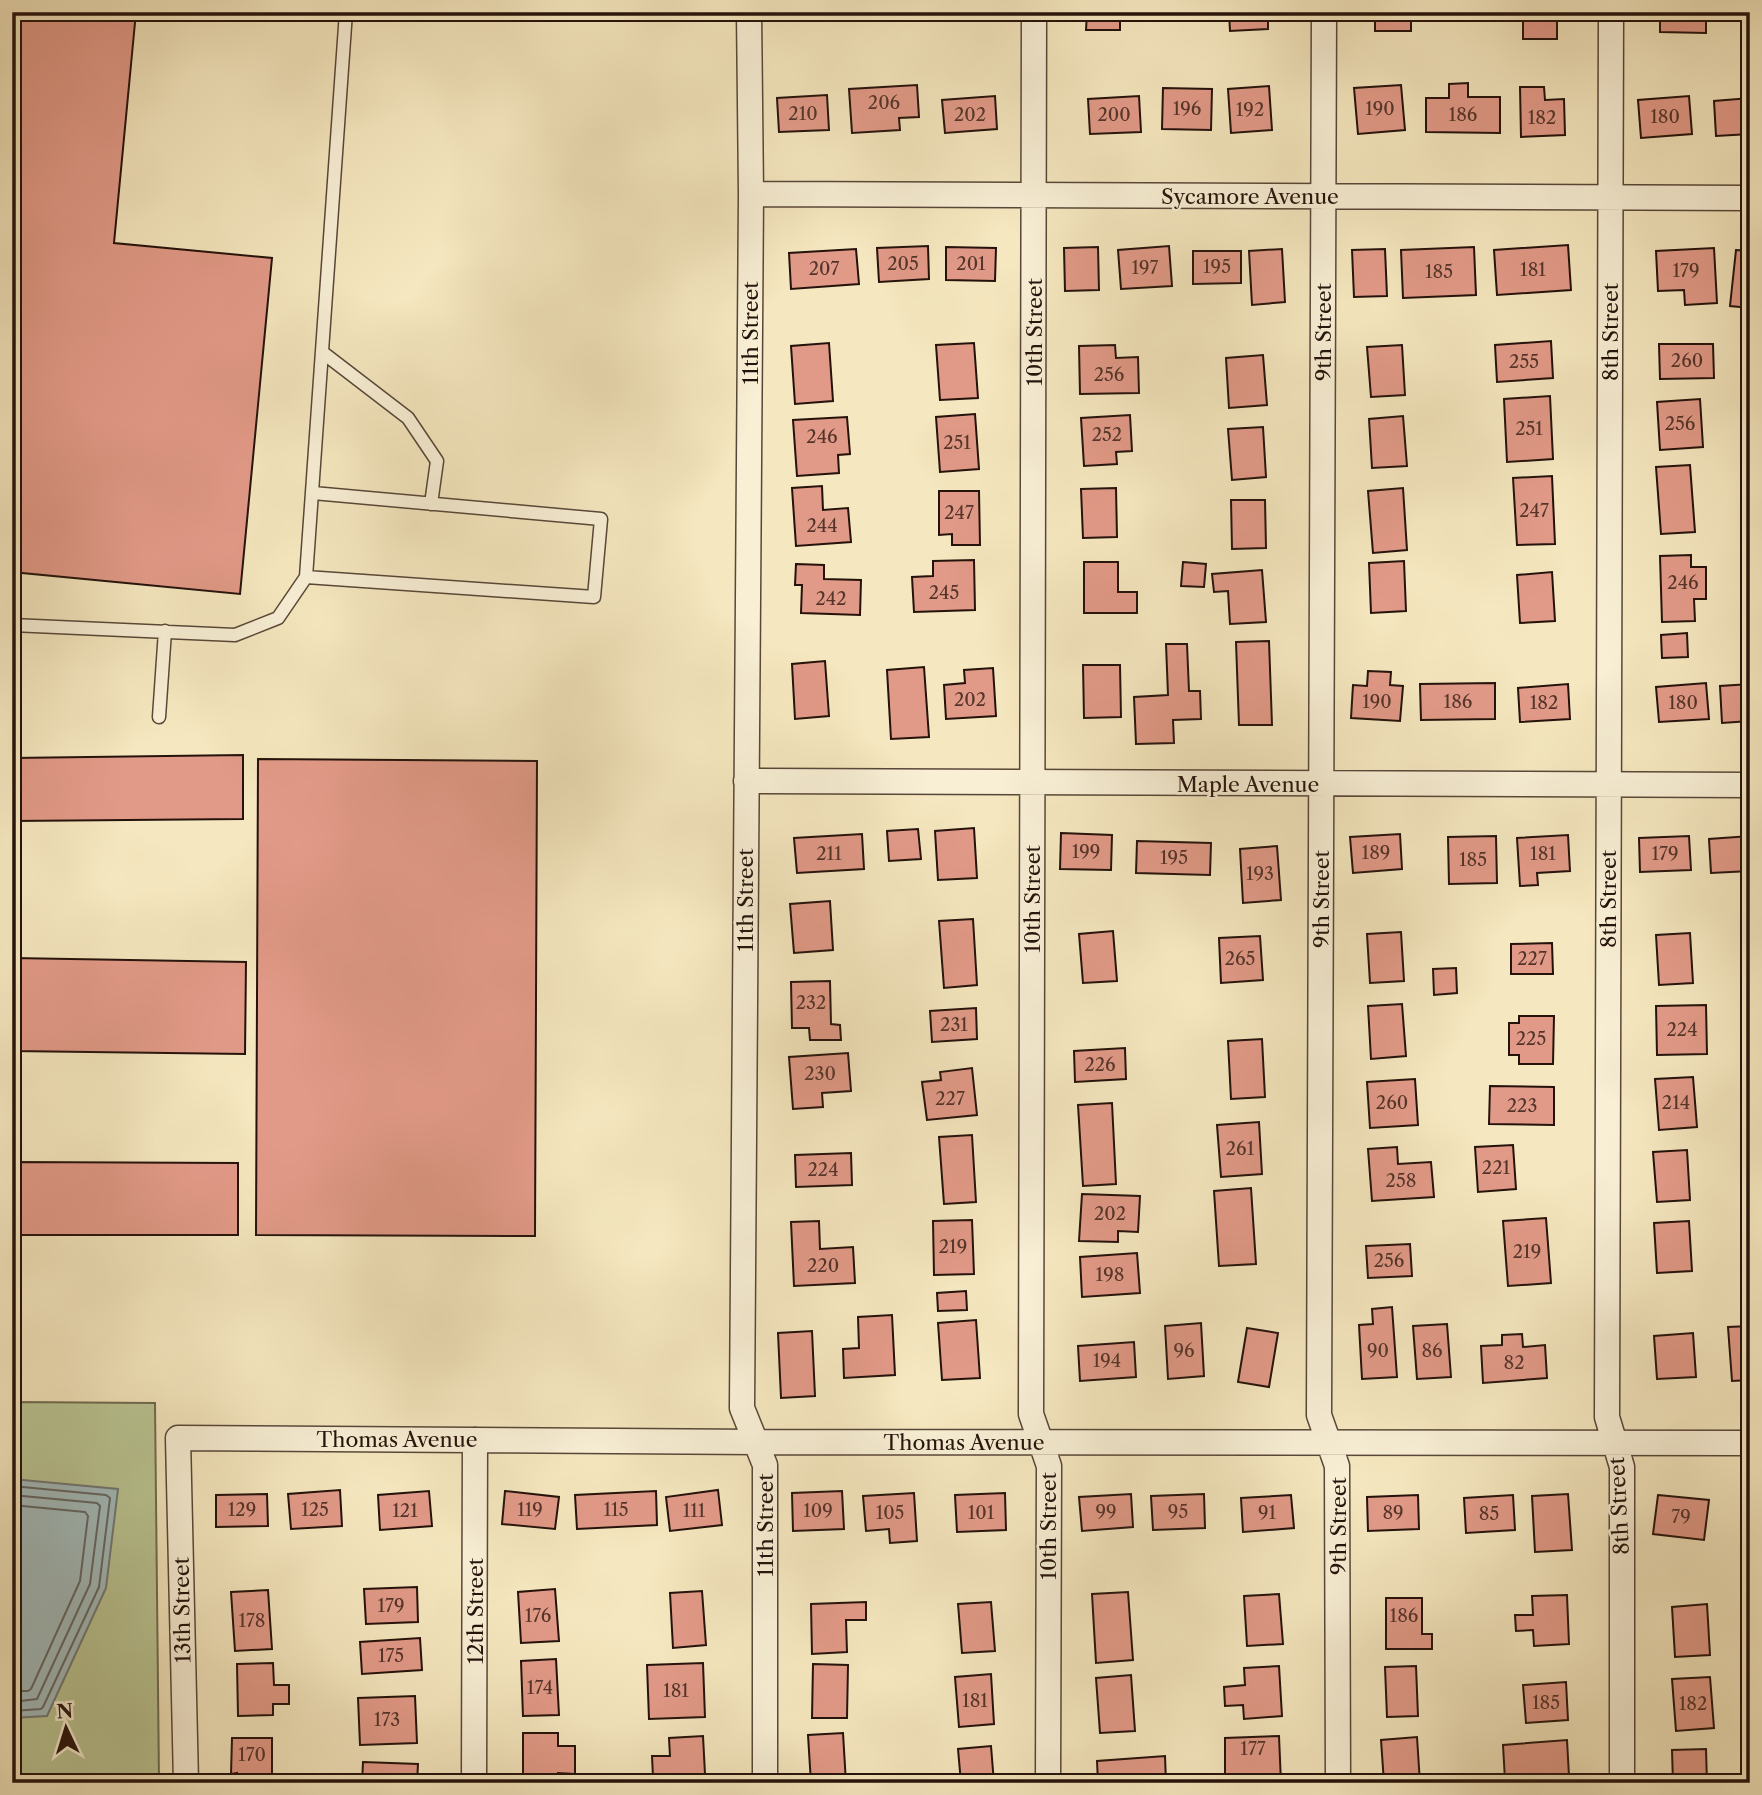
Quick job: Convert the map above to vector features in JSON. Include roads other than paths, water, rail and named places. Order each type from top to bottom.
[{"type":"street","name":"11th Street","points":[[749,12],[751,194],[742,1408],[765,1465],[765,1783]]},
{"type":"street","name":"10th Street","points":[[1034,12],[1031,1413],[1049,1466],[1048,1783]]},
{"type":"street","name":"9th Street","points":[[1324,12],[1319,1415],[1337,1466],[1338,1783]]},
{"type":"street","name":"8th Street","points":[[1611,12],[1606,1417],[1622,1467],[1622,1783]]},
{"type":"street","name":"Sycamore Avenue","points":[[751,194],[1750,198]]},
{"type":"street","name":"Maple Avenue","points":[[746,781],[1750,785]]},
{"type":"street","name":"Thomas Avenue","points":[[178,1438],[757,1442],[1750,1443]]},
{"type":"street","name":"13th Street","points":[[178,1438],[186,1783]]},
{"type":"street","name":"12th Street","points":[[474,1783],[475,1440]]},
{"type":"lane","points":[[12,625],[235,635],[278,618],[306,577],[346,12]]},
{"type":"lane","points":[[322,352],[408,418],[437,461],[431,504]]},
{"type":"lane","points":[[306,577],[594,597],[601,519],[313,493]]},
{"type":"lane","points":[[159,717],[165,631]]},
{"type":"water","points":[[12,1479],[118,1489],[106,1588],[47,1716],[12,1718]]}]
